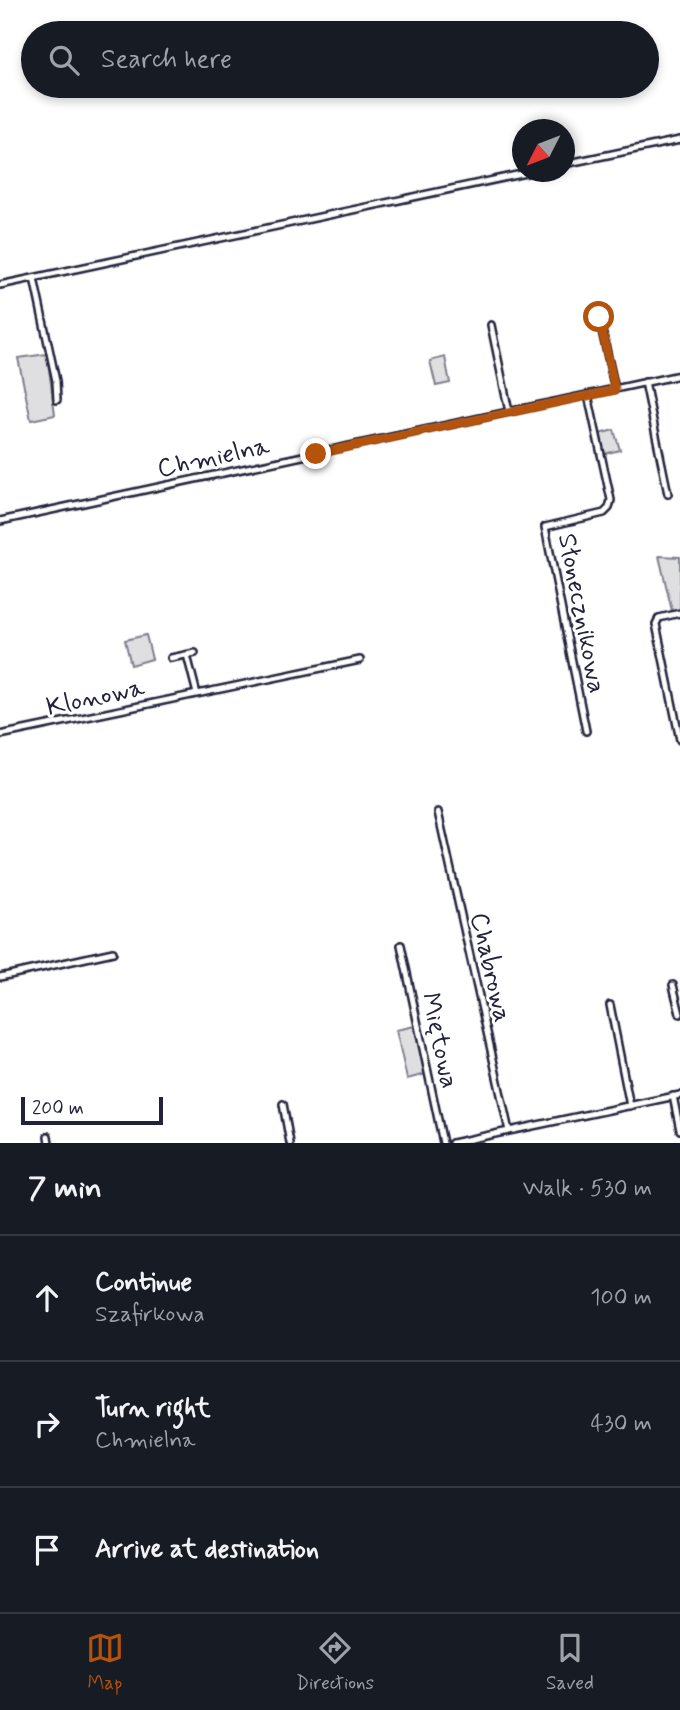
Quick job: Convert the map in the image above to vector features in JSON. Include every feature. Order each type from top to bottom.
[{"type":"street","points":[[575,162],[680,140]]},
{"type":"street","points":[[0,285],[512,176]]},
{"type":"street","points":[[34,278],[57,400]]},
{"type":"street","points":[[599,317],[615,390]]},
{"type":"street","points":[[491,325],[509,412]]},
{"type":"street","name":"Chmielna","points":[[0,522],[680,376]]},
{"type":"street","points":[[645,382],[667,494]]},
{"type":"street","name":"Słonecznikowa","points":[[586,731],[545,527],[604,513],[609,508],[611,500],[588,395]]},
{"type":"street","points":[[680,613],[656,620],[680,740]]},
{"type":"street","name":"Klonowa","points":[[171,658],[195,653]]},
{"type":"street","points":[[187,655],[197,694]]},
{"type":"street","name":"Klonowa","points":[[0,735],[360,660]]},
{"type":"street","name":"Chabrowa","points":[[438,812],[509,1131]]},
{"type":"street","name":"Miętowa","points":[[401,945],[443,1143]]},
{"type":"street","points":[[0,977],[113,952]]},
{"type":"street","points":[[673,985],[680,1014]]},
{"type":"street","points":[[610,1005],[630,1105]]},
{"type":"street","points":[[452,1143],[676,1096],[680,1130]]},
{"type":"street","points":[[283,1104],[290,1143]]},
{"type":"shaded area","points":[[47,354],[55,415],[31,420],[18,358]]},
{"type":"shaded area","points":[[445,357],[450,383],[436,386],[430,361]]},
{"type":"shaded area","points":[[614,430],[620,450],[604,454],[599,434]]},
{"type":"shaded area","points":[[659,556],[680,557],[680,610],[672,611]]},
{"type":"shaded area","points":[[146,635],[152,659],[131,665],[125,640]]},
{"type":"shaded area","points":[[415,1026],[426,1074],[407,1079],[396,1030]]},
{"type":"route","points":[[316,454],[615,390],[599,317]]}]
